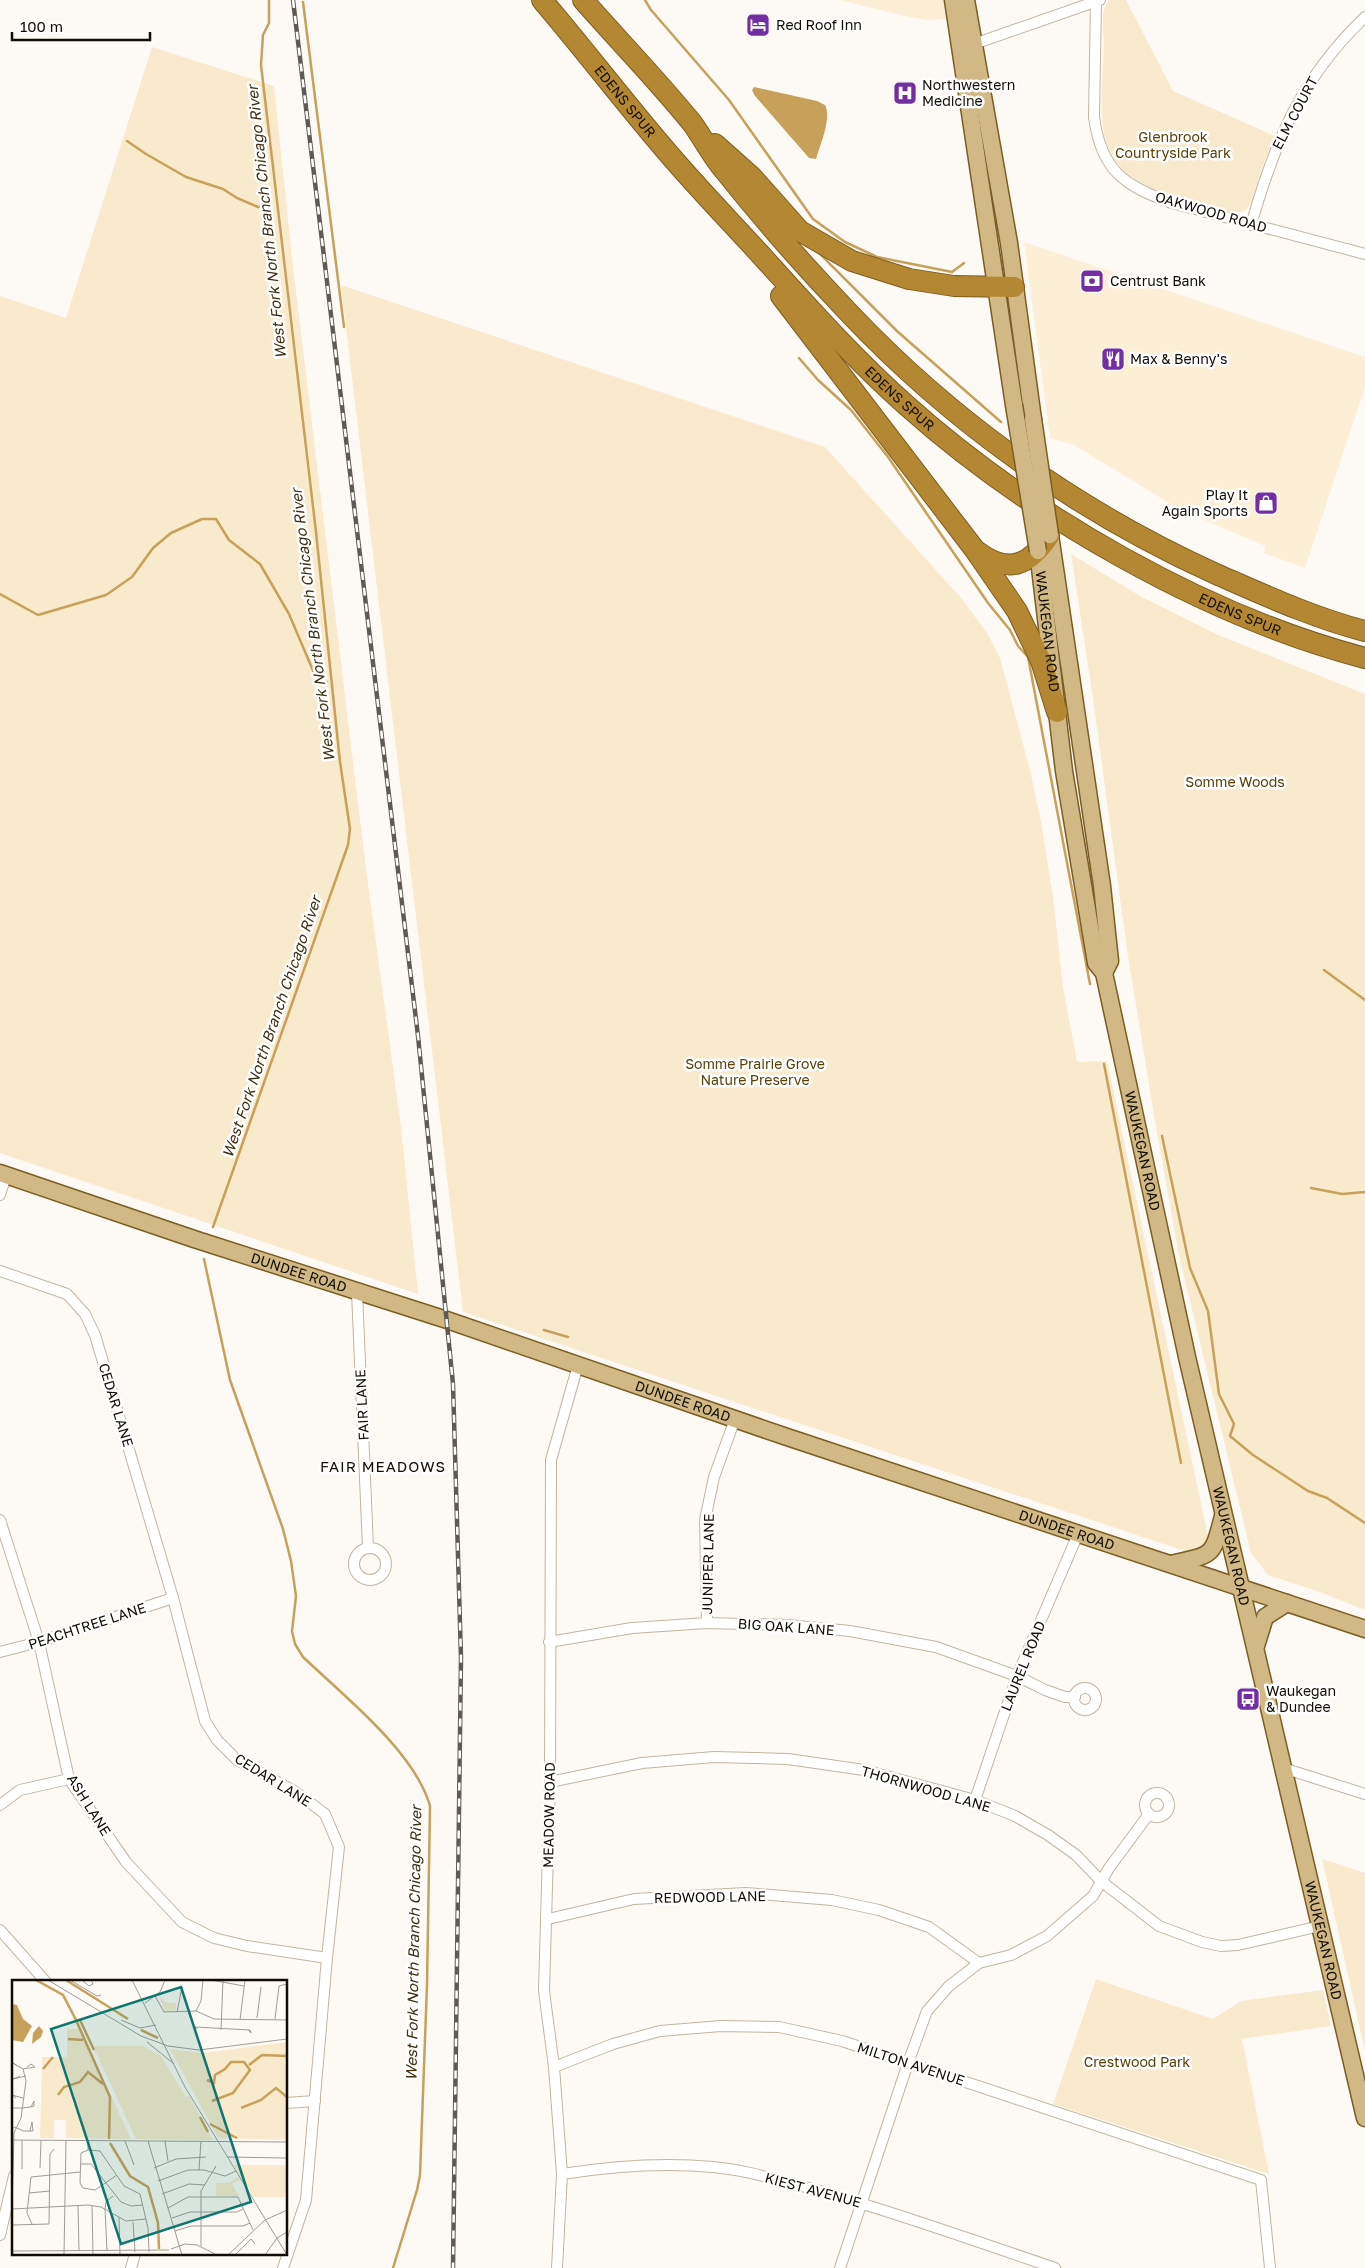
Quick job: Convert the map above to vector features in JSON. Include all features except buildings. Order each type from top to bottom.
[{"type":"highway","name":"EDENS SPUR","points":[[542,0],[663,148],[837,340],[907,406],[1015,491],[1114,553],[1175,585],[1293,635],[1365,658]]},
{"type":"highway","name":"EDENS SPUR","points":[[583,0],[692,124],[722,168],[849,313],[898,363],[1008,453],[1058,488],[1138,537],[1257,592],[1365,631]]},
{"type":"highway","points":[[692,124],[752,177],[800,231],[852,261],[909,279],[954,286],[1006,288]]},
{"type":"highway","points":[[663,148],[794,311],[974,550],[1017,611],[1041,661],[1057,712]]},
{"type":"highway","points":[[974,550],[992,562],[1008,566],[1028,560],[1038,551],[1050,535]]},
{"type":"main road","points":[[953,0],[1006,288]]},
{"type":"main road","points":[[966,0],[1009,243],[1006,288]]},
{"type":"main road","name":"WAUKEGAN ROAD","points":[[1006,288],[1014,405],[1038,551],[1069,805],[1096,963],[1104,973],[1187,1357],[1365,2118]]},
{"type":"main road","name":"WAUKEGAN ROAD","points":[[1006,288],[1034,419],[1102,886],[1110,961],[1104,973]]},
{"type":"main road","name":"DUNDEE ROAD","points":[[3,1174],[194,1239],[447,1320],[1078,1534],[1365,1628]]},
{"type":"main road","points":[[1171,1564],[1206,1556],[1215,1546],[1224,1513]]},
{"type":"main road","points":[[1255,1648],[1265,1617],[1287,1603]]},
{"type":"street","points":[[974,44],[1098,1]]},
{"type":"street","name":"OAKWOOD ROAD","points":[[1098,1],[1094,117],[1097,136],[1110,166],[1120,177],[1131,186],[1151,196],[1251,225],[1365,254]]},
{"type":"street","name":"ELM COURT","points":[[1251,225],[1273,154],[1305,89],[1328,56],[1365,17]]},
{"type":"street","points":[[0,1195],[3,1174]]},
{"type":"street","name":"CEDAR LANE","points":[[0,1271],[67,1294],[85,1314],[95,1335],[173,1598],[205,1721],[217,1740],[237,1760],[296,1792],[325,1814],[339,1847],[327,1958],[306,2200],[288,2253]]},
{"type":"street","name":"FAIR LANE","points":[[357,1292],[368,1548]]},
{"type":"street","name":"MEADOW ROAD","points":[[557,2268],[562,2174],[554,2067],[544,1991],[548,1919],[550,1782],[551,1460],[578,1365]]},
{"type":"street","name":"JUNIPER LANE","points":[[707,1623],[706,1520],[714,1477],[736,1419]]},
{"type":"street","name":"ASH LANE","points":[[0,1520],[39,1642],[69,1779],[126,1862],[182,1922],[214,1938],[247,1946],[327,1958]]},
{"type":"street","name":"LAUREL ROAD","points":[[975,1800],[1017,1676],[1078,1534]]},
{"type":"street","name":"PEACHTREE LANE","points":[[0,1652],[39,1642],[173,1598]]},
{"type":"street","name":"BIG OAK LANE","points":[[549,1642],[632,1628],[707,1623],[788,1625],[850,1631],[936,1647],[1017,1676],[1045,1690],[1065,1697],[1075,1698]]},
{"type":"street","name":"THORNWOOD LANE","points":[[550,1782],[642,1763],[714,1757],[788,1759],[864,1770],[975,1800],[1015,1816],[1048,1835],[1076,1855],[1101,1881],[1159,1926],[1202,1942],[1221,1946],[1238,1945],[1320,1926]]},
{"type":"street","points":[[1283,1768],[1365,1794]]},
{"type":"street","points":[[0,1805],[20,1790],[69,1779]]},
{"type":"street","points":[[840,2268],[908,2063],[927,2012],[949,1986],[979,1963],[1011,1955],[1047,1936],[1093,1896],[1109,1868],[1149,1814]]},
{"type":"street","name":"REDWOOD LANE","points":[[548,1919],[634,1899],[746,1893],[832,1900],[878,1910],[929,1927],[979,1963]]},
{"type":"street","points":[[0,1930],[44,1980]]},
{"type":"street","name":"MILTON AVENUE","points":[[554,2067],[613,2044],[660,2031],[721,2026],[779,2027],[842,2042],[1261,2180],[1270,2268]]},
{"type":"street","points":[[288,2103],[315,2101]]},
{"type":"street","name":"KIEST AVENUE","points":[[562,2174],[622,2165],[669,2164],[715,2167],[759,2175],[862,2203],[1055,2268]]},
{"type":"street","points":[[0,2235],[12,2184]]},
{"type":"street","name":"CEDAR LANE","points":[[283,2268],[287,2256]]},
{"type":"shaded area","points":[[840,0],[945,0],[946,19],[927,20]]},
{"type":"shaded area","points":[[754,87],[817,101],[825,105],[827,110],[826,124],[816,159],[809,158],[755,96],[752,90]]},
{"type":"shaded area","points":[[1024,242],[1365,357],[1365,387],[1305,568],[1264,553],[1265,546],[1179,509],[1074,445],[1050,438]]},
{"type":"green space","name":"Glenbrook Countryside Park","points":[[1109,0],[1126,0],[1173,91],[1275,136],[1263,165],[1252,201],[1245,211],[1232,212],[1217,209],[1157,191],[1134,178],[1118,164],[1108,147],[1103,128],[1103,16]]},
{"type":"green space","points":[[152,47],[274,86],[293,267],[366,869],[401,1127],[418,1294],[0,1153],[0,296],[66,318]]},
{"type":"green space","name":"Somme Prairie Grove Nature Preserve","points":[[341,285],[825,447],[962,599],[987,633],[1000,658],[1030,770],[1041,822],[1053,897],[1063,987],[1077,1062],[1107,1061],[1210,1546],[1197,1555],[463,1312]]},
{"type":"green space","name":"Somme Woods","points":[[1071,554],[1142,597],[1216,634],[1365,694],[1365,1610],[1320,1592],[1268,1575],[1251,1553],[1179,1256],[1127,950],[1093,698]]},
{"type":"green space","points":[[1322,1859],[1365,1873],[1365,2051]]},
{"type":"green space","name":"Crestwood Park","points":[[1096,1979],[1213,2019],[1241,2001],[1323,1990],[1331,2026],[1242,2039],[1269,2174],[1053,2104]]},
{"type":"waterway","name":"West Fork North Branch Chicago River","points":[[213,1227],[348,845],[350,829],[340,762],[316,532],[261,65],[263,35],[269,23],[269,0]]},
{"type":"waterway","points":[[645,0],[651,10],[729,100],[813,219],[845,242],[877,257],[952,272],[964,263]]},
{"type":"waterway","points":[[303,2],[344,327]]},
{"type":"waterway","points":[[127,141],[186,177],[223,189],[237,198],[258,207],[267,205]]},
{"type":"waterway","points":[[818,252],[898,332],[1001,422]]},
{"type":"waterway","points":[[799,358],[818,380],[851,410],[888,457],[988,603],[1010,630],[1018,646],[1028,657],[1090,984]]},
{"type":"waterway","points":[[0,594],[38,615],[106,595],[132,577],[153,548],[171,533],[202,519],[216,519],[229,540],[260,564],[289,614],[317,680],[327,682]]},
{"type":"waterway","points":[[1324,970],[1365,1000]]},
{"type":"waterway","points":[[1104,1064],[1181,1463]]},
{"type":"waterway","points":[[1162,1136],[1190,1268],[1208,1311],[1219,1394],[1234,1424],[1230,1436],[1253,1455],[1308,1491],[1327,1498],[1365,1523]]},
{"type":"waterway","points":[[1311,1188],[1342,1194],[1365,1192]]},
{"type":"waterway","name":"West Fork North Branch Chicago River","points":[[204,1259],[230,1380],[283,1529],[291,1561],[296,1596],[292,1631],[295,1644],[303,1657],[357,1707],[394,1745],[410,1765],[422,1786],[430,1806],[427,1985],[420,2175],[393,2268]]},
{"type":"waterway","points":[[544,1330],[568,1337]]},
{"type":"railway","points":[[293,0],[418,1036],[453,1384],[461,1658],[453,2268]]},
{"type":"place","name":"Red Roof Inn","points":[[758,25]]},
{"type":"place","name":"Northwestern Medicine","points":[[905,93]]},
{"type":"place","name":"Centrust Bank","points":[[1092,281]]},
{"type":"place","name":"Max & Benny's","points":[[1113,359]]},
{"type":"place","name":"Play It Again Sports","points":[[1266,503]]},
{"type":"place","name":"Waukegan & Dundee","points":[[1248,1699]]},
{"type":"district","name":"FAIR MEADOWS","points":[[383,1467]]}]
